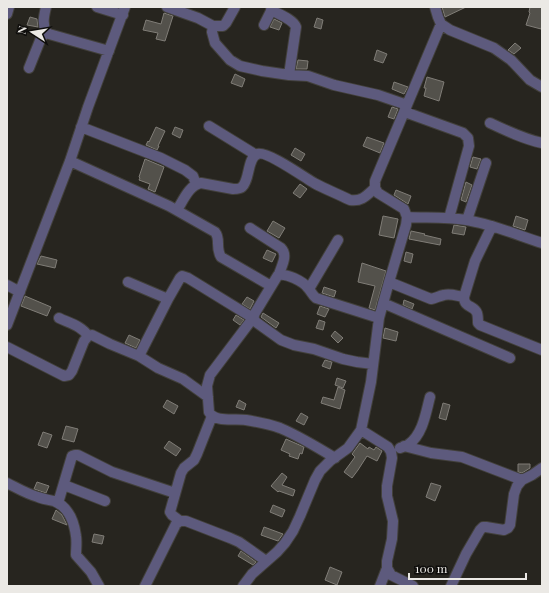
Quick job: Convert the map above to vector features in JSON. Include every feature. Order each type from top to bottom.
[{"type":"street","points":[[7,14],[10,7]]},
{"type":"street","points":[[46,7],[43,22],[46,32],[109,51]]},
{"type":"street","points":[[7,325],[70,161],[124,11],[97,7]]},
{"type":"street","points":[[167,7],[198,18],[214,26],[223,26],[235,7]]},
{"type":"street","points":[[435,7],[441,24],[450,30],[494,48],[511,60],[530,80],[542,87]]},
{"type":"street","points":[[264,25],[272,8],[294,23],[296,27],[289,75]]},
{"type":"street","points":[[243,586],[252,574],[285,543],[293,531],[314,480],[320,471],[348,448],[362,430],[374,364],[379,318],[407,217],[404,209],[378,193],[375,188],[375,181],[441,24]]},
{"type":"street","points":[[214,26],[212,32],[215,43],[230,60],[240,66],[289,75],[308,76],[334,85],[378,95],[463,133],[468,138],[469,146],[449,218]]},
{"type":"street","points":[[29,68],[46,32]]},
{"type":"street","points":[[490,123],[517,135],[542,143]]},
{"type":"street","points":[[209,126],[256,154],[265,154],[315,184],[350,200],[355,201],[361,199],[375,188]]},
{"type":"street","points":[[81,127],[161,158],[185,170],[193,176],[196,184]]},
{"type":"street","points":[[177,210],[191,188],[196,184],[201,183],[233,189],[243,187],[256,154]]},
{"type":"street","points":[[70,161],[169,206],[217,234],[217,248],[221,256],[271,286]]},
{"type":"street","points":[[466,220],[486,163]]},
{"type":"street","points":[[407,217],[466,220],[492,226],[542,243]]},
{"type":"street","points":[[492,226],[475,261],[464,301],[476,310],[478,323],[480,325],[542,350]]},
{"type":"street","points":[[250,228],[281,248],[285,255],[280,274],[254,313],[253,318],[210,375],[207,386],[209,412],[212,416],[218,419],[249,421],[280,428],[309,442],[335,458]]},
{"type":"street","points":[[309,289],[338,240]]},
{"type":"street","points":[[280,274],[286,275],[303,283],[316,298],[379,318]]},
{"type":"street","points":[[139,356],[168,299],[182,276],[253,318],[256,322],[281,340],[294,346],[314,349],[343,359],[374,364]]},
{"type":"street","points":[[128,282],[168,299]]},
{"type":"street","points":[[389,282],[431,299],[445,294],[464,297]]},
{"type":"street","points":[[7,285],[20,292]]},
{"type":"street","points":[[383,303],[510,358]]},
{"type":"street","points":[[58,318],[81,328],[88,336]]},
{"type":"street","points":[[7,347],[64,376],[69,375],[72,371],[84,341],[88,336],[92,335],[139,356],[158,368],[183,379],[208,397]]},
{"type":"street","points":[[391,452],[408,445],[419,433],[425,418],[430,397]]},
{"type":"street","points":[[212,416],[198,454],[181,473],[170,512],[180,521],[186,521],[239,542],[266,561]]},
{"type":"street","points":[[362,430],[388,447],[392,458],[386,486],[393,521],[392,539],[387,568],[380,586]]},
{"type":"street","points":[[404,446],[431,453],[462,457],[522,480]]},
{"type":"street","points":[[58,503],[72,456],[75,455],[78,455],[112,472],[175,493]]},
{"type":"street","points":[[451,586],[466,554],[480,530],[486,526],[504,530],[508,528],[510,525],[514,494],[517,486],[522,480],[542,468]]},
{"type":"street","points":[[7,483],[39,498],[52,500],[65,508],[70,515],[76,536],[76,555],[91,572],[99,586]]},
{"type":"street","points":[[64,485],[105,501]]},
{"type":"street","points":[[145,586],[176,524],[180,521]]},
{"type":"street","points":[[387,568],[391,575],[413,586]]},
{"type":"building","points":[[442,7],[466,7],[445,17]]},
{"type":"building","points":[[530,7],[542,7],[541,29],[526,25],[530,13]]},
{"type":"building","points":[[164,13],[173,16],[165,41],[156,39],[158,33],[143,30],[146,20],[161,24]]},
{"type":"building","points":[[30,17],[37,19],[38,27],[27,25]]},
{"type":"building","points":[[317,18],[323,20],[321,29],[314,27]]},
{"type":"building","points":[[274,19],[282,23],[279,30],[270,27]]},
{"type":"building","points":[[515,43],[521,48],[514,54],[508,50]]},
{"type":"building","points":[[377,50],[387,54],[383,63],[374,60]]},
{"type":"building","points":[[298,60],[308,61],[307,69],[296,69]]},
{"type":"building","points":[[235,74],[245,79],[242,87],[231,83]]},
{"type":"building","points":[[427,77],[444,82],[439,101],[424,96],[426,88],[424,88]]},
{"type":"building","points":[[394,82],[408,87],[404,94],[392,89]]},
{"type":"building","points":[[392,107],[398,109],[394,119],[388,117]]},
{"type":"building","points":[[156,127],[165,131],[157,150],[146,145]]},
{"type":"building","points":[[175,127],[183,130],[180,138],[172,134]]},
{"type":"building","points":[[367,137],[384,143],[380,153],[363,146]]},
{"type":"building","points":[[295,148],[305,154],[301,161],[291,155]]},
{"type":"building","points":[[473,157],[481,159],[477,169],[470,167]]},
{"type":"building","points":[[145,159],[164,167],[155,192],[148,189],[150,184],[139,180]]},
{"type":"building","points":[[466,182],[472,185],[466,202],[461,200]]},
{"type":"building","points":[[300,184],[307,189],[300,198],[293,193]]},
{"type":"building","points":[[396,190],[411,196],[408,204],[394,195]]},
{"type":"building","points":[[383,216],[398,219],[394,238],[379,235]]},
{"type":"building","points":[[516,216],[528,220],[525,230],[513,226]]},
{"type":"building","points":[[273,221],[285,228],[279,238],[267,231]]},
{"type":"building","points":[[454,225],[466,227],[464,235],[452,233]]},
{"type":"building","points":[[411,231],[441,239],[440,245],[409,239]]},
{"type":"building","points":[[267,250],[276,254],[272,262],[263,258]]},
{"type":"building","points":[[406,252],[413,254],[411,263],[404,261]]},
{"type":"building","points":[[41,256],[57,260],[55,268],[37,264]]},
{"type":"building","points":[[362,263],[386,271],[375,310],[369,308],[375,286],[358,282]]},
{"type":"building","points":[[324,287],[336,291],[334,297],[322,293]]},
{"type":"building","points":[[25,296],[51,307],[47,316],[21,306]]},
{"type":"building","points":[[247,297],[254,301],[250,309],[242,304]]},
{"type":"building","points":[[404,300],[414,304],[412,309],[403,305]]},
{"type":"building","points":[[320,306],[329,309],[325,317],[317,314]]},
{"type":"building","points":[[263,313],[279,323],[276,328],[261,317]]},
{"type":"building","points":[[236,315],[244,320],[240,325],[233,320]]},
{"type":"building","points":[[319,320],[325,322],[323,330],[316,328]]},
{"type":"building","points":[[385,328],[398,332],[396,341],[383,338]]},
{"type":"building","points":[[335,331],[343,338],[338,343],[331,336]]},
{"type":"building","points":[[129,335],[140,340],[136,348],[125,343]]},
{"type":"building","points":[[325,360],[332,362],[330,369],[322,366]]},
{"type":"building","points":[[337,378],[346,381],[343,388],[335,385]]},
{"type":"building","points":[[338,387],[345,390],[340,409],[321,403],[323,397],[334,400]]},
{"type":"building","points":[[167,400],[178,406],[174,414],[163,407]]},
{"type":"building","points":[[239,400],[246,404],[244,410],[236,407]]},
{"type":"building","points":[[443,403],[450,405],[446,420],[439,418]]},
{"type":"building","points":[[301,413],[308,417],[304,425],[296,421]]},
{"type":"building","points":[[66,426],[78,429],[74,442],[62,439]]},
{"type":"building","points":[[43,432],[52,435],[47,448],[38,445]]},
{"type":"building","points":[[286,439],[304,447],[302,454],[300,453],[298,459],[289,456],[290,454],[281,450]]},
{"type":"building","points":[[169,441],[181,449],[176,456],[164,448]]},
{"type":"building","points":[[360,443],[368,449],[369,447],[374,450],[376,447],[382,451],[377,461],[367,456],[352,478],[344,472],[355,457],[352,454]]},
{"type":"building","points":[[518,464],[530,464],[530,468],[522,473],[518,472]]},
{"type":"building","points":[[282,473],[287,477],[282,485],[295,490],[293,496],[279,491],[278,492],[271,486]]},
{"type":"building","points":[[37,482],[49,486],[46,493],[34,489]]},
{"type":"building","points":[[431,483],[441,486],[435,501],[426,497]]},
{"type":"building","points":[[273,505],[285,510],[282,517],[270,512]]},
{"type":"building","points":[[56,510],[62,515],[67,525],[52,519]]},
{"type":"building","points":[[264,527],[283,534],[278,541],[261,535]]},
{"type":"building","points":[[94,534],[104,536],[102,544],[92,542]]},
{"type":"building","points":[[241,551],[256,562],[253,565],[238,556]]},
{"type":"building","points":[[330,567],[342,572],[337,585],[325,580]]}]
